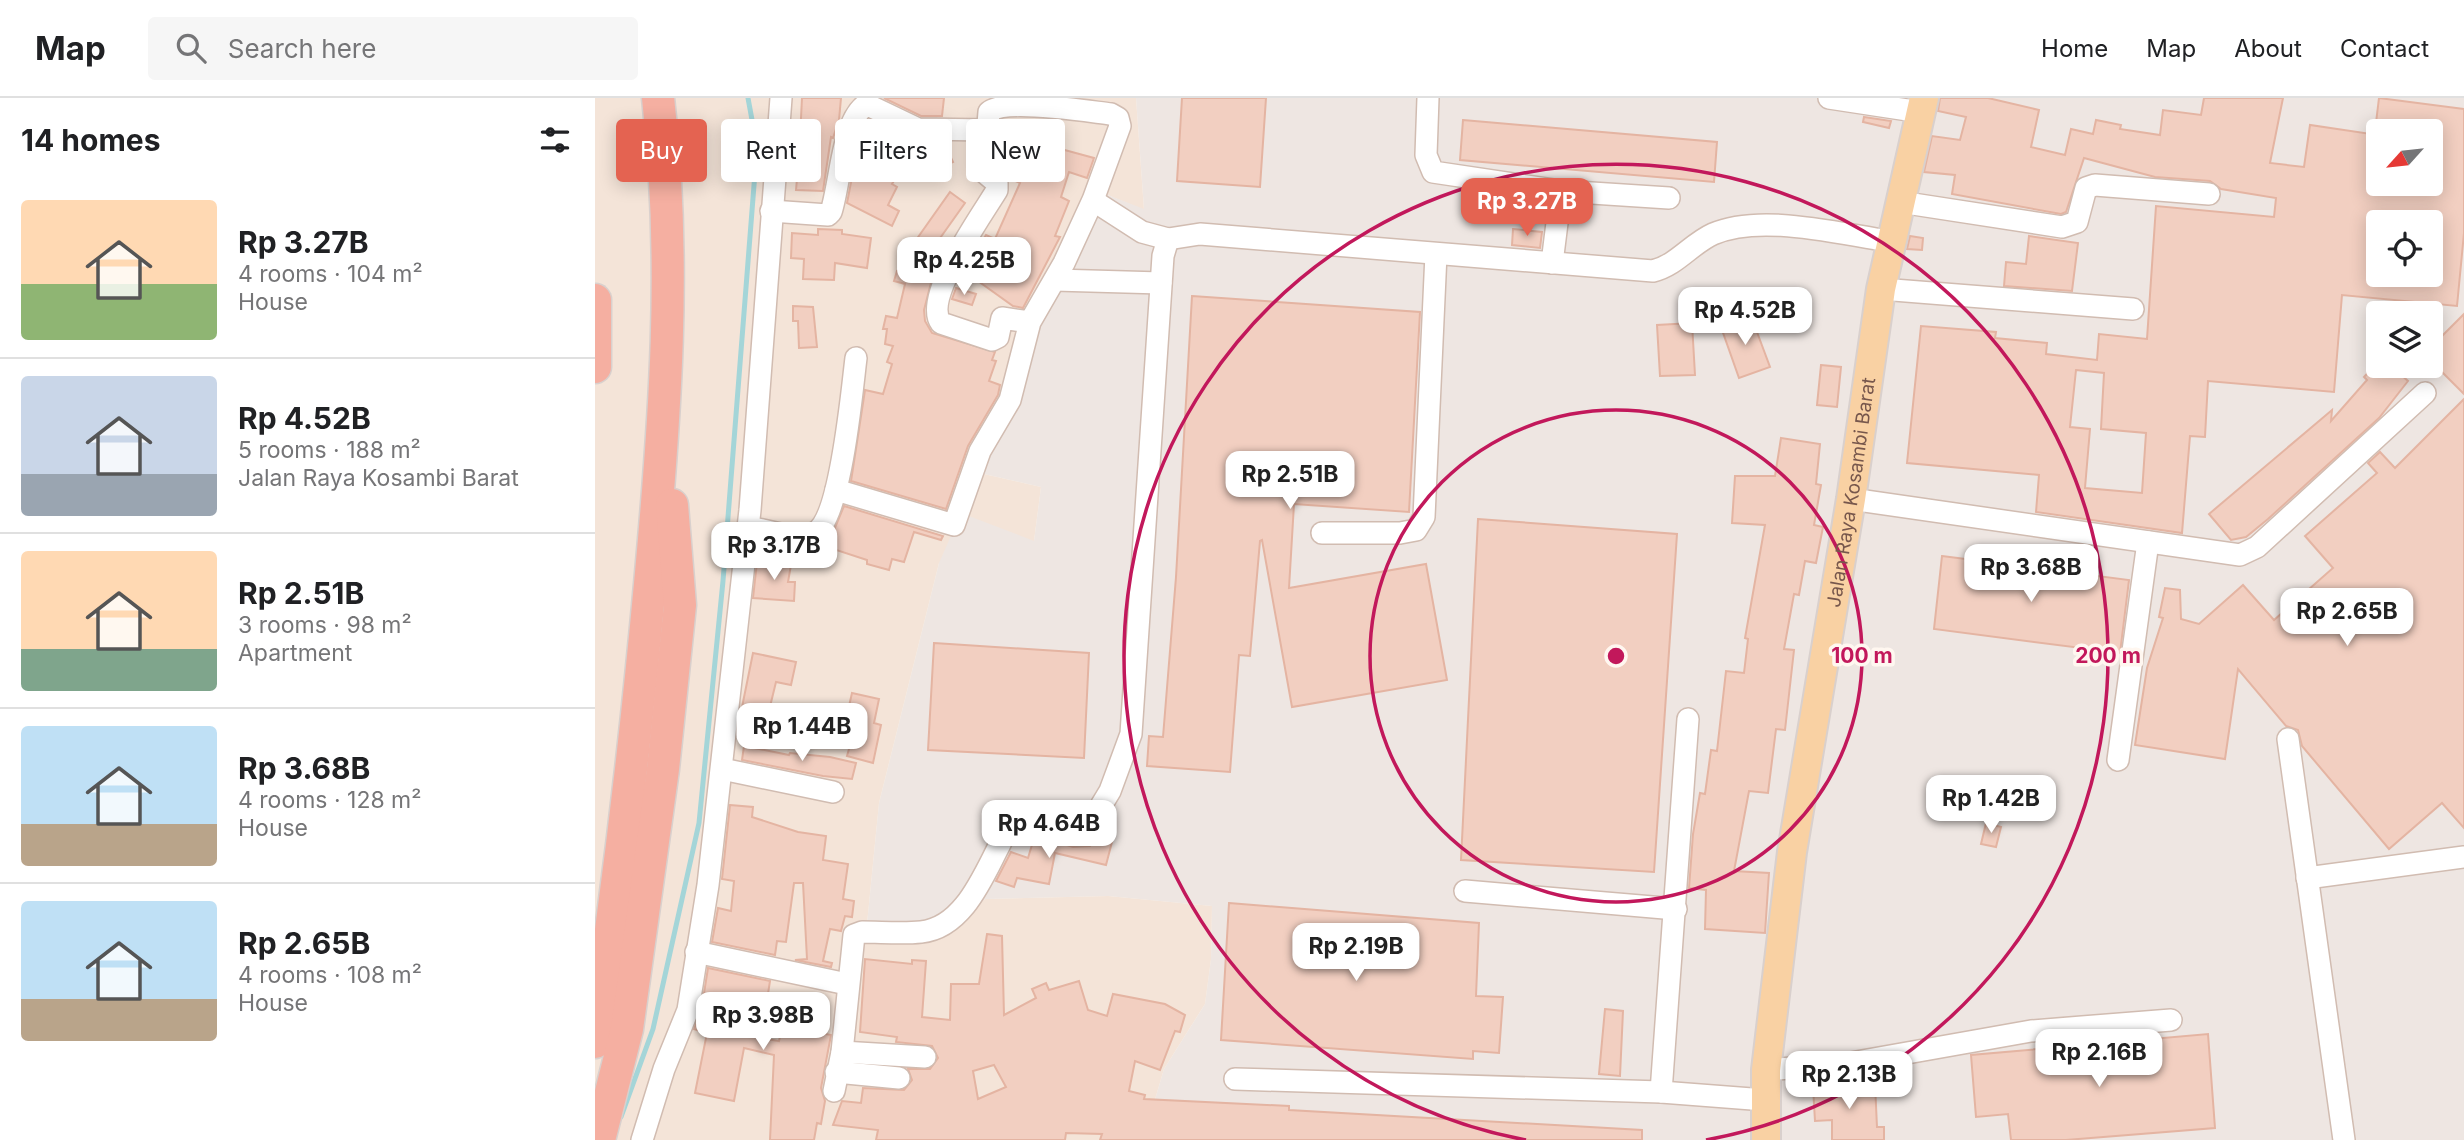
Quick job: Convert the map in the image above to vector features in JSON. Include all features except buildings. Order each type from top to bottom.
[{"type":"highway","points":[[595,1042],[631,769],[664,405],[670,245],[658,98]]},
{"type":"highway","points":[[595,300],[595,367]]},
{"type":"highway","points":[[599,1140],[627,1029],[663,769],[680,604],[664,405]]},
{"type":"main road","name":"Jalan Raya Kosambi Barat","points":[[1766,1140],[1766,1070],[1789,872],[1851,499],[1881,289],[1922,105]]},
{"type":"street","points":[[642,1140],[664,1069],[688,1010],[708,885],[749,527],[781,98]]},
{"type":"street","points":[[1428,98],[1426,155],[1433,172],[1561,191],[1669,198]]},
{"type":"street","points":[[1829,98],[1922,105]]},
{"type":"street","points":[[836,490],[954,525],[980,451],[1010,400],[1030,322],[1055,280],[1093,200],[1120,125],[1118,118],[1111,114],[1020,100],[994,107],[989,112],[989,119]]},
{"type":"street","points":[[771,211],[828,215],[831,212],[846,148],[858,113],[864,106],[870,106],[918,129],[966,130]]},
{"type":"street","points":[[996,182],[997,190],[939,293],[937,316],[941,323],[992,340],[998,337],[1002,318],[1030,322]]},
{"type":"street","points":[[1900,202],[2062,227],[2077,222],[2084,192],[2086,188],[2095,185],[2209,194]]},
{"type":"street","points":[[1552,263],[1561,191]]},
{"type":"street","points":[[1097,203],[1124,223],[1168,239],[1200,234],[1653,271],[1667,267],[1713,234],[1751,226],[1786,226],[1890,241]]},
{"type":"street","points":[[837,1072],[854,935],[862,932],[922,932],[947,922],[958,914],[978,885],[1009,827],[1024,821],[1059,832],[1084,834],[1117,775],[1131,734],[1161,283],[1168,239]]},
{"type":"street","points":[[1322,533],[1400,533],[1416,530],[1425,517],[1436,254]]},
{"type":"street","points":[[1055,280],[1161,283]]},
{"type":"street","points":[[1881,289],[2133,309]]},
{"type":"street","points":[[749,527],[796,535],[812,534],[829,511],[836,490],[856,358]]},
{"type":"street","points":[[1851,499],[2240,555],[2257,547],[2425,393]]},
{"type":"street","points":[[2118,760],[2148,542]]},
{"type":"street","points":[[1661,1092],[1688,719]]},
{"type":"street","points":[[2288,739],[2344,1140]]},
{"type":"street","points":[[722,769],[833,792]]},
{"type":"street","points":[[2307,878],[2464,857]]},
{"type":"street","points":[[1465,891],[1676,909]]},
{"type":"street","points":[[696,952],[848,984]]},
{"type":"street","points":[[1766,1070],[1845,1064],[2031,1031],[2171,1020]]},
{"type":"street","points":[[837,1072],[925,1057]]},
{"type":"street","points":[[837,1072],[899,1078]]},
{"type":"street","points":[[1235,1079],[1661,1092],[1765,1100]]},
{"type":"shaded area","points":[[595,98],[1136,98],[1144,210],[1091,188],[984,474],[1041,487],[1034,541],[939,563],[879,803],[866,934],[932,935],[985,899],[1108,896],[1212,906],[1211,959],[1205,1004],[1164,1069],[1143,1140],[595,1140]]},
{"type":"shaded area","points":[[1136,98],[2464,98],[2464,1140],[1143,1140],[1164,1069],[1205,1004],[1211,959],[1212,906],[1108,896],[985,899],[932,935],[866,934],[879,803],[939,563],[961,513],[1034,541],[1041,487],[984,474],[1044,295],[1090,188],[1144,209]]},
{"type":"waterway","points":[[621,1117],[653,1029],[699,823],[723,581],[757,147],[748,98]]}]
